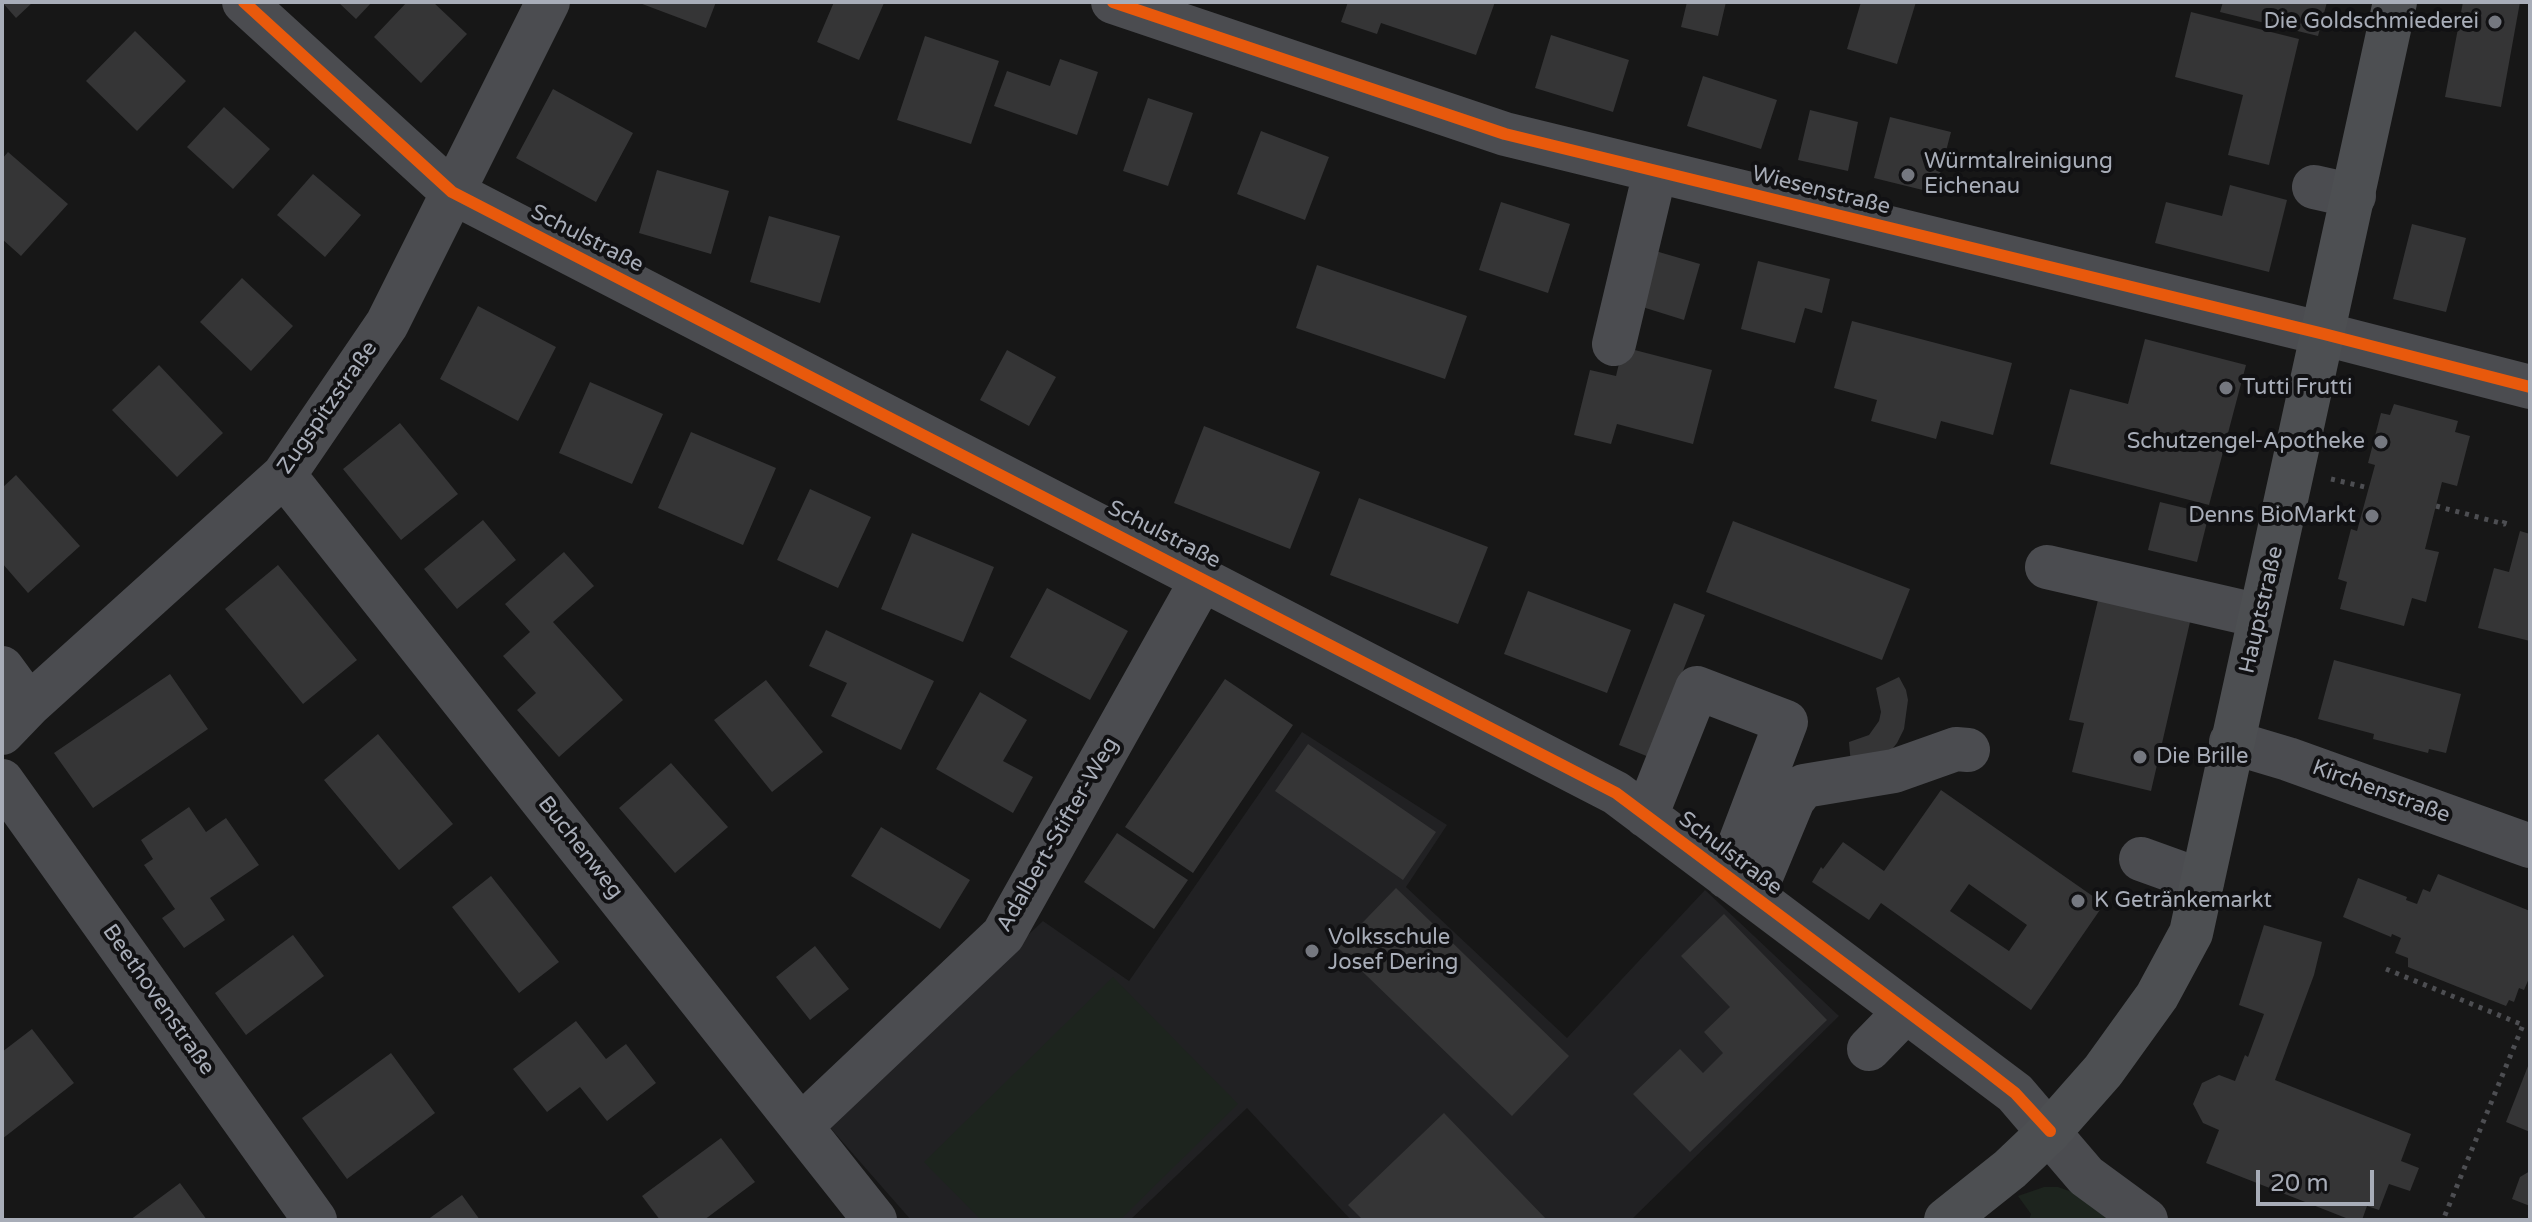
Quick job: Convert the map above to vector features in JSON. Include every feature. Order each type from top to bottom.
[{"type":"main road","name":"Hauptstraße","points":[[1946,1220],[2010,1169],[2050,1131],[2116,1055],[2176,965],[2191,933],[2324,334],[2334,191],[2395,2]]},
{"type":"street","name":"Schulstraße","points":[[244,2],[452,192],[1616,793],[2015,1093],[2086,1176],[2146,1220]]},
{"type":"street","name":"Zugspitzstraße","points":[[16,719],[284,475],[387,324],[548,2]]},
{"type":"street","name":"Wiesenstraße","points":[[1113,2],[1505,134],[2530,387]]},
{"type":"street","points":[[1614,344],[1655,172]]},
{"type":"street","name":"Buchenweg","points":[[284,475],[875,1220]]},
{"type":"street","points":[[2047,567],[2260,616]]},
{"type":"street","name":"Adalbert-Stifter-Weg","points":[[801,1126],[1003,935],[1203,578]]},
{"type":"street","points":[[2,668],[16,719]]},
{"type":"street","points":[[1646,816],[1697,688],[1786,722],[1770,765],[1740,886]]},
{"type":"street","name":"Kirchenstraße","points":[[2231,742],[2288,759],[2530,846]]},
{"type":"street","points":[[1740,886],[1804,786],[1894,771],[1956,749],[1968,750]]},
{"type":"street","points":[[1770,765],[1850,752]]},
{"type":"street","name":"Beethovenstraße","points":[[2,781],[315,1220]]},
{"type":"street","points":[[2141,859],[2202,881]]},
{"type":"street","points":[[1869,1049],[1906,1011]]},
{"type":"path","points":[[2436,506],[2504,524],[2506,517]]},
{"type":"path","points":[[2386,969],[2523,1025],[2443,1220]]},
{"type":"shaded area","name":"Volksschule Josef Dering","points":[[1302,732],[1447,825],[1406,887],[1567,1038],[1705,890],[1839,1016],[1631,1220],[1351,1220],[1247,1108],[1130,1220],[911,1220],[826,1123],[1043,921],[1129,981]]},
{"type":"shaded area","points":[[1113,977],[1238,1104],[1120,1220],[981,1220],[924,1162]]},
{"type":"shaded area","points":[[2044,1187],[2058,1187],[2072,1192],[2112,1220],[2029,1220],[2031,1214],[2018,1196]]},
{"type":"building","points":[[2,2],[33,2],[16,18]]},
{"type":"building","points":[[338,2],[372,2],[356,19]]},
{"type":"building","points":[[407,2],[433,2],[467,34],[421,83],[374,37]]},
{"type":"building","points":[[637,2],[716,2],[706,28]]},
{"type":"building","points":[[834,2],[884,3],[859,60],[817,42]]},
{"type":"building","points":[[1348,2],[1495,2],[1476,55],[1381,23],[1377,34],[1341,22]]},
{"type":"building","points":[[1687,2],[1726,2],[1718,36],[1681,27]]},
{"type":"building","points":[[1861,2],[1916,2],[1897,64],[1847,49]]},
{"type":"building","points":[[2223,2],[2327,2],[2318,36],[2220,12]]},
{"type":"building","points":[[2463,2],[2520,2],[2501,107],[2445,97]]},
{"type":"building","points":[[2191,12],[2299,39],[2269,165],[2228,155],[2243,95],[2175,77]]},
{"type":"building","points":[[135,31],[186,81],[137,131],[86,81]]},
{"type":"building","points":[[1551,35],[1629,60],[1613,112],[1535,88]]},
{"type":"building","points":[[925,36],[999,61],[971,144],[897,120]]},
{"type":"building","points":[[1060,59],[1098,72],[1077,135],[994,106],[1007,71],[1050,86]]},
{"type":"building","points":[[1703,76],[1777,100],[1761,149],[1687,126]]},
{"type":"building","points":[[553,89],[633,133],[596,202],[516,158]]},
{"type":"building","points":[[1148,98],[1193,113],[1168,186],[1123,171]]},
{"type":"building","points":[[224,107],[270,149],[233,189],[187,147]]},
{"type":"building","points":[[1810,110],[1858,122],[1848,171],[1798,160]]},
{"type":"building","points":[[1890,117],[1951,132],[1935,193],[1874,178]]},
{"type":"building","points":[[1261,131],[1329,157],[1305,220],[1237,194]]},
{"type":"building","points":[[8,152],[68,204],[21,256],[2,239],[2,159]]},
{"type":"building","points":[[657,170],[729,191],[711,254],[639,233]]},
{"type":"building","points":[[313,174],[361,215],[325,257],[277,215]]},
{"type":"building","points":[[2230,185],[2287,200],[2269,272],[2155,243],[2166,202],[2222,216]]},
{"type":"building","points":[[1501,202],[1570,224],[1548,293],[1479,270]]},
{"type":"building","points":[[769,216],[840,236],[820,303],[750,282]]},
{"type":"building","points":[[2412,224],[2466,238],[2446,312],[2393,299]]},
{"type":"building","points":[[1652,250],[1700,264],[1684,320],[1636,305]]},
{"type":"building","points":[[1758,261],[1830,279],[1822,313],[1805,308],[1795,343],[1741,329]]},
{"type":"building","points":[[1317,265],[1467,316],[1445,379],[1296,328]]},
{"type":"building","points":[[242,278],[293,326],[251,371],[200,322]]},
{"type":"building","points":[[478,306],[556,347],[518,421],[440,379]]},
{"type":"building","points":[[1852,321],[2012,363],[1993,435],[1941,421],[1936,439],[1871,421],[1877,400],[1834,388]]},
{"type":"building","points":[[2145,339],[2246,365],[2209,505],[2050,464],[2070,389],[2128,404]]},
{"type":"building","points":[[1623,347],[1712,370],[1693,444],[1617,424],[1611,444],[1574,435],[1590,370],[1616,376]]},
{"type":"building","points":[[1007,350],[1056,377],[1029,426],[980,400]]},
{"type":"building","points":[[159,365],[223,433],[177,477],[112,410]]},
{"type":"building","points":[[590,382],[663,414],[632,484],[559,453]]},
{"type":"building","points":[[2394,404],[2458,421],[2455,432],[2470,436],[2457,486],[2442,482],[2425,549],[2439,552],[2426,602],[2412,598],[2404,626],[2340,609],[2347,582],[2338,579],[2351,529],[2357,531],[2375,465],[2368,463],[2381,413],[2390,415]]},
{"type":"building","points":[[400,423],[458,494],[401,540],[343,469]]},
{"type":"building","points":[[1204,426],[1320,472],[1290,549],[1174,503]]},
{"type":"building","points":[[691,432],[776,468],[743,545],[658,508]]},
{"type":"building","points":[[16,475],[80,546],[28,593],[2,563],[2,488]]},
{"type":"building","points":[[810,489],[871,517],[838,588],[777,560]]},
{"type":"building","points":[[1359,498],[1488,547],[1458,624],[1330,575]]},
{"type":"building","points":[[2160,502],[2209,514],[2197,562],[2148,550]]},
{"type":"building","points":[[483,520],[516,560],[457,609],[424,569]]},
{"type":"building","points":[[1733,521],[1910,589],[1882,660],[1706,592]]},
{"type":"building","points":[[2520,531],[2530,534],[2530,641],[2478,628],[2494,568],[2509,572]]},
{"type":"building","points":[[912,533],[994,567],[963,642],[881,609]]},
{"type":"building","points":[[564,552],[594,586],[553,622],[623,700],[559,757],[517,710],[536,693],[503,656],[530,632],[505,604]]},
{"type":"building","points":[[278,565],[357,660],[303,704],[225,609]]},
{"type":"building","points":[[1047,588],[1128,631],[1090,700],[1010,657]]},
{"type":"building","points":[[1528,591],[1631,630],[1607,693],[1504,654]]},
{"type":"building","points":[[2098,600],[2190,622],[2151,791],[2072,772],[2084,723],[2069,720]]},
{"type":"building","points":[[1674,603],[1705,615],[1649,757],[1619,745]]},
{"type":"building","points":[[826,630],[934,681],[901,750],[831,716],[847,683],[809,666]]},
{"type":"building","points":[[2334,660],[2461,694],[2446,753],[2429,749],[2428,753],[2373,739],[2374,734],[2318,719]]},
{"type":"building","points":[[170,674],[208,729],[93,808],[54,753]]},
{"type":"building","points":[[1899,677],[1908,700],[1904,729],[1897,743],[1889,753],[1851,765],[1849,742],[1869,735],[1879,721],[1881,712],[1876,688]]},
{"type":"building","points":[[1225,679],[1293,725],[1193,873],[1125,827]]},
{"type":"building","points":[[766,680],[823,752],[772,792],[714,720]]},
{"type":"building","points":[[980,692],[1027,720],[1003,761],[1033,777],[1013,813],[936,769]]},
{"type":"building","points":[[378,734],[453,824],[399,870],[324,780]]},
{"type":"building","points":[[1308,744],[1436,832],[1403,880],[1275,791]]},
{"type":"building","points":[[671,763],[728,827],[675,873],[619,808]]},
{"type":"building","points":[[1941,790],[2104,904],[2031,1010],[1881,903],[1869,920],[1812,882],[1843,842],[1884,871]],"holes":[[[1969,884],[2027,925],[2009,951],[1950,911]]]},
{"type":"building","points":[[189,807],[206,832],[226,818],[259,865],[210,898],[225,920],[184,948],[162,918],[175,909],[144,865],[153,859],[141,840]]},
{"type":"building","points":[[881,827],[970,880],[940,929],[851,876]]},
{"type":"building","points":[[1117,833],[1188,880],[1154,929],[1084,882]]},
{"type":"building","points":[[2438,874],[2530,911],[2530,976],[2524,990],[2519,988],[2514,1002],[2509,1000],[2506,1006],[2408,967],[2408,958],[2395,953],[2401,938],[2392,934],[2391,937],[2343,917],[2358,878],[2417,904],[2423,889],[2430,892]]},
{"type":"building","points":[[491,876],[559,962],[519,993],[452,907]]},
{"type":"building","points":[[1396,888],[1569,1056],[1512,1116],[1338,948]]},
{"type":"building","points":[[1724,914],[1827,1020],[1690,1152],[1633,1094],[1680,1049],[1703,1073],[1723,1053],[1704,1032],[1730,1007],[1681,956]]},
{"type":"building","points":[[2264,925],[2322,942],[2314,975],[2275,1080],[2411,1134],[2401,1161],[2419,1168],[2410,1191],[2389,1184],[2379,1210],[2367,1206],[2362,1220],[2351,1220],[2206,1163],[2219,1130],[2203,1123],[2193,1104],[2202,1083],[2219,1075],[2235,1081],[2245,1055],[2248,1057],[2264,1014],[2239,1005]]},
{"type":"building","points":[[293,935],[324,976],[246,1035],[215,993]]},
{"type":"building","points":[[815,946],[849,989],[810,1020],[776,977]]},
{"type":"building","points":[[576,1021],[606,1059],[626,1044],[656,1083],[607,1121],[580,1087],[547,1112],[513,1069]]},
{"type":"building","points":[[32,1029],[74,1083],[2,1139],[2,1052]]},
{"type":"building","points":[[391,1053],[435,1113],[347,1179],[302,1118]]},
{"type":"building","points":[[2530,1061],[2530,1132],[2506,1122]]},
{"type":"building","points":[[1444,1113],[1547,1220],[1363,1220],[1348,1205]]},
{"type":"building","points":[[721,1138],[755,1182],[704,1220],[660,1220],[642,1196]]},
{"type":"building","points":[[2530,1171],[2530,1206],[2512,1199],[2520,1177]]},
{"type":"building","points":[[180,1183],[207,1220],[130,1220]]},
{"type":"building","points":[[462,1195],[480,1220],[427,1220]]},
{"type":"cycle path","points":[[244,2],[452,192],[1616,793],[2015,1093],[2050,1131]]},
{"type":"cycle path","points":[[1113,2],[1505,134],[2530,387]]},
{"type":"place","name":"Die Goldschmiederei","points":[[2495,22]]},
{"type":"place","name":"Würmtalreinigung Eichenau","points":[[1908,175]]},
{"type":"place","name":"Tutti Frutti","points":[[2226,388]]},
{"type":"place","name":"Schutzengel-Apotheke","points":[[2381,442]]},
{"type":"place","name":"Denns BioMarkt","points":[[2372,516]]},
{"type":"place","name":"Die Brille","points":[[2140,757]]},
{"type":"place","name":"K Getränkemarkt","points":[[2078,901]]},
{"type":"place","name":"Volksschule Josef Dering","points":[[1312,951]]}]
